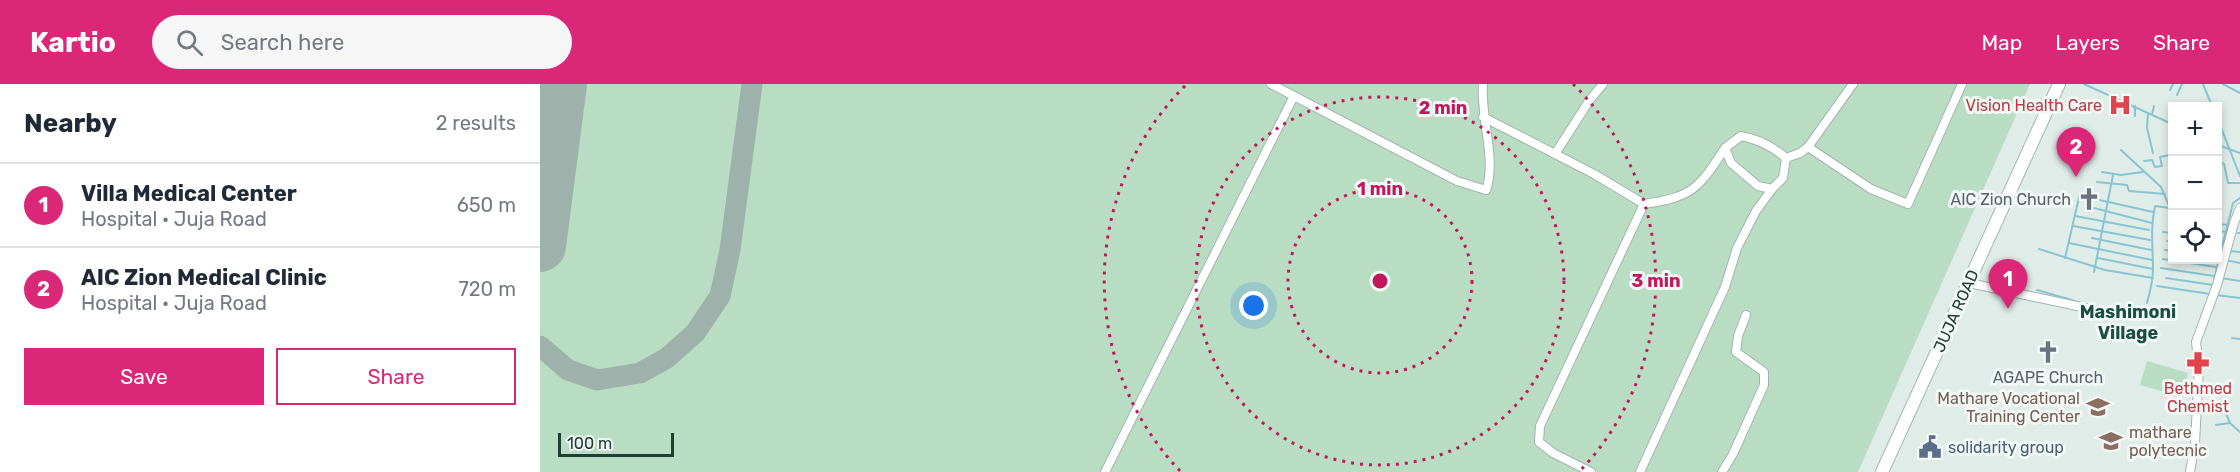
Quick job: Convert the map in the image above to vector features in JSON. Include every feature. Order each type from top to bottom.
[{"type":"main road","name":"JUJA ROAD","points":[[1882,472],[2059,84]]},
{"type":"street","points":[[1271,84],[1457,181],[1486,190],[1488,165],[1483,117],[1483,84]]},
{"type":"street","points":[[1555,154],[1589,101],[1603,84]]},
{"type":"street","points":[[1786,158],[1808,147],[1853,84]]},
{"type":"street","points":[[1808,147],[1871,189],[1908,204],[1962,84]]},
{"type":"street","points":[[1105,472],[1294,96]]},
{"type":"street","points":[[1483,117],[1594,174],[1644,204],[1672,200],[1691,191],[1706,178],[1725,148],[1741,136],[1757,139],[1786,158]]},
{"type":"street","points":[[1725,148],[1731,163],[1758,186],[1772,189]]},
{"type":"street","points":[[1641,472],[1725,287],[1737,248],[1755,211],[1783,178],[1786,158]]},
{"type":"street","points":[[1591,472],[1553,453],[1539,442],[1540,426],[1644,204]]},
{"type":"street","points":[[2190,472],[2195,443],[2199,375],[2196,342],[2217,285],[2240,208]]},
{"type":"street","points":[[1969,283],[2124,316]]},
{"type":"street","points":[[1722,472],[1733,454],[1764,385],[1764,372],[1736,352],[1738,336],[1746,315]]},
{"type":"green space","points":[[540,84],[2030,84],[1858,472],[540,472]]},
{"type":"green space","points":[[2147,361],[2188,373],[2181,397],[2140,385]]},
{"type":"waterway","points":[[2084,84],[2168,122]]},
{"type":"waterway","points":[[2170,90],[2173,84]]},
{"type":"waterway","points":[[2177,95],[2182,84]]},
{"type":"waterway","points":[[2203,84],[2210,102]]},
{"type":"waterway","points":[[2223,84],[2240,93]]},
{"type":"waterway","points":[[2135,106],[2135,116]]},
{"type":"waterway","points":[[2152,114],[2154,106]]},
{"type":"waterway","points":[[2148,113],[2147,128],[2153,153]]},
{"type":"waterway","points":[[2222,130],[2240,176]]},
{"type":"waterway","points":[[2222,146],[2240,153]]},
{"type":"waterway","points":[[2121,150],[2161,187],[2168,203]]},
{"type":"waterway","points":[[2144,161],[2152,160],[2155,167],[2162,166],[2160,157],[2169,156]]},
{"type":"waterway","points":[[2222,163],[2228,183],[2240,183]]},
{"type":"waterway","points":[[2102,172],[2121,175],[2143,172]]},
{"type":"waterway","points":[[2094,272],[2113,175]]},
{"type":"waterway","points":[[2097,182],[2127,185],[2129,191],[2165,194]]},
{"type":"waterway","points":[[2065,258],[2080,193]]},
{"type":"waterway","points":[[2214,279],[2233,203],[2240,198]]},
{"type":"waterway","points":[[2095,199],[2153,212]]},
{"type":"waterway","points":[[2147,303],[2153,273],[2153,214],[2155,206],[2168,208]]},
{"type":"waterway","points":[[2094,208],[2152,223]]},
{"type":"waterway","points":[[2075,216],[2149,230]]},
{"type":"waterway","points":[[2222,224],[2229,225]]},
{"type":"waterway","points":[[2073,226],[2150,240]]},
{"type":"waterway","points":[[2163,232],[2168,233]]},
{"type":"waterway","points":[[2222,232],[2226,232]]},
{"type":"waterway","points":[[2092,238],[2151,250]]},
{"type":"waterway","points":[[2069,243],[2152,260]]},
{"type":"waterway","points":[[2039,249],[2105,270],[2153,278]]},
{"type":"waterway","points":[[2230,251],[2240,252]]},
{"type":"waterway","points":[[2098,258],[2153,269]]},
{"type":"waterway","points":[[2163,259],[2216,267]]},
{"type":"waterway","points":[[2225,260],[2240,263]]},
{"type":"waterway","points":[[2161,268],[2214,276]]},
{"type":"waterway","points":[[2166,278],[2213,285]]},
{"type":"waterway","points":[[2221,278],[2240,281]]},
{"type":"waterway","points":[[2157,286],[2210,294]]},
{"type":"waterway","points":[[2037,290],[2075,301]]},
{"type":"waterway","points":[[2216,295],[2240,298]]},
{"type":"waterway","points":[[2232,338],[2240,339]]},
{"type":"waterway","points":[[2189,405],[2195,398]]},
{"type":"waterway","points":[[2221,402],[2230,423]]},
{"type":"waterway","points":[[2216,425],[2230,423],[2240,432]]},
{"type":"taxiway","points":[[540,346],[568,370],[597,380],[640,373],[667,358],[695,333],[720,296],[730,250],[752,84]]},
{"type":"runway","points":[[540,246],[561,84]]},
{"type":"place","name":"Vision Health Care","points":[[2120,105]]},
{"type":"place","name":"AIC Zion Medical Clinic","points":[[2076,177]]},
{"type":"place","name":"AIC Zion Church","points":[[2089,199]]},
{"type":"place","name":"Villa Medical Center","points":[[2008,309]]},
{"type":"place","name":"AGAPE Church","points":[[2048,352]]},
{"type":"place","name":"Bethmed Chemist","points":[[2198,363]]},
{"type":"place","name":"Mathare Vocational Training Center","points":[[2098,407]]},
{"type":"place","name":"mathare polytecnic","points":[[2111,441]]},
{"type":"place","name":"solidarity group","points":[[1930,447]]},
{"type":"district","name":"Mashimoni Village","points":[[2128,322]]}]
